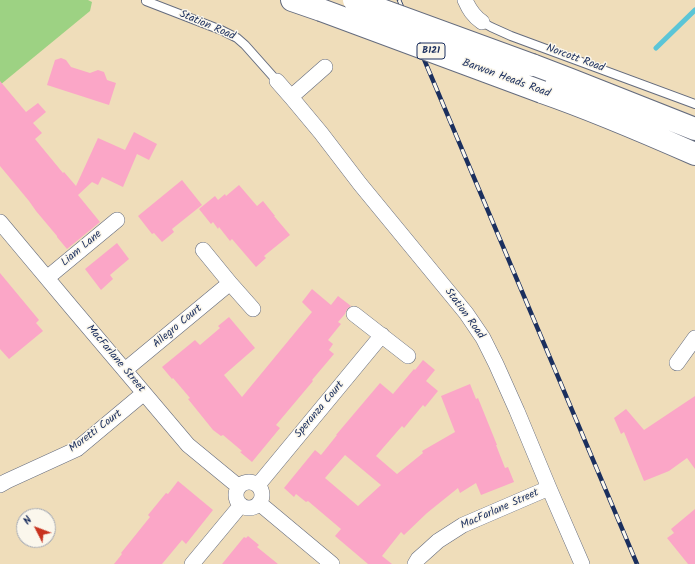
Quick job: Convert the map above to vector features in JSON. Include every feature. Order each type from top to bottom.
[{"type":"main road","name":"Barwon Heads Road","points":[[292,0],[578,105],[695,154]]},
{"type":"main road","name":"Barwon Heads Road","points":[[354,0],[532,65],[695,129]]},
{"type":"street","name":"Norcott Road","points":[[465,0],[474,16],[482,22]]},
{"type":"street","points":[[291,97],[325,67]]},
{"type":"street","name":"Station Road","points":[[277,81],[455,299],[487,345],[517,410],[582,564]]},
{"type":"street","name":"Liam Lane","points":[[47,278],[117,220]]},
{"type":"street","name":"MacFarlane Street","points":[[1,225],[188,445],[239,487]]},
{"type":"street","points":[[203,250],[253,309]]},
{"type":"street","name":"Allegro Court","points":[[125,370],[230,283]]},
{"type":"street","points":[[354,314],[408,356]]},
{"type":"street","name":"Speranza Court","points":[[258,485],[382,335]]},
{"type":"street","points":[[677,363],[695,338]]},
{"type":"street","name":"Moretti Court","points":[[0,485],[77,449],[144,393]]},
{"type":"street","points":[[250,482],[258,485],[263,494],[260,503],[256,506],[248,508],[240,505],[236,496],[239,487],[242,484],[250,482]]},
{"type":"street","name":"MacFarlane Street","points":[[415,564],[418,559],[438,541],[463,525],[549,488]]},
{"type":"street","points":[[260,503],[332,564]]},
{"type":"street","points":[[192,564],[240,505]]},
{"type":"lane","name":"Station Road","points":[[146,1],[232,35],[246,45],[277,81]]},
{"type":"lane","name":"Norcott Road","points":[[482,22],[511,36],[695,104]]},
{"type":"green space","points":[[0,0],[88,0],[92,2],[90,11],[0,85]]},
{"type":"building","points":[[61,58],[66,60],[71,67],[90,73],[98,70],[104,72],[107,80],[116,83],[109,105],[47,85],[55,60]]},
{"type":"building","points":[[0,81],[26,112],[38,103],[46,112],[33,123],[42,133],[35,139],[63,173],[64,172],[76,186],[98,138],[125,150],[134,132],[157,144],[149,160],[137,154],[123,187],[102,177],[98,185],[92,182],[78,195],[100,222],[67,249],[0,166]]},
{"type":"building","points":[[182,180],[202,205],[172,229],[174,232],[162,242],[154,233],[152,234],[138,216]]},
{"type":"building","points":[[239,185],[257,206],[263,201],[290,235],[264,256],[266,258],[256,267],[232,239],[230,241],[213,222],[211,224],[199,209],[215,196],[218,200],[225,194],[226,196]]},
{"type":"building","points":[[117,243],[129,259],[110,275],[113,279],[101,290],[85,269]]},
{"type":"building","points":[[0,273],[39,320],[36,323],[43,331],[9,359],[0,349]]},
{"type":"building","points":[[312,289],[331,305],[338,296],[351,306],[347,309],[345,314],[338,322],[341,324],[328,340],[333,344],[329,350],[334,354],[276,425],[280,428],[252,462],[240,452],[242,451],[223,435],[221,436],[213,430],[188,399],[190,398],[162,367],[195,340],[200,345],[220,328],[218,326],[229,317],[255,348],[224,375],[242,397],[312,312],[302,302]]},
{"type":"building","points":[[423,360],[435,370],[426,381],[438,391],[425,407],[423,405],[404,428],[402,426],[376,456],[397,474],[423,453],[422,451],[455,432],[441,396],[470,384],[476,399],[478,398],[505,468],[508,467],[514,482],[481,495],[476,483],[460,493],[458,488],[427,513],[404,535],[401,532],[382,556],[392,564],[368,564],[335,536],[341,529],[308,501],[306,502],[296,494],[294,497],[284,488],[315,450],[321,455],[380,383],[393,394],[414,369],[415,370]],"holes":[[[345,455],[381,485],[358,506],[325,478]]]},
{"type":"building","points":[[695,396],[695,469],[687,458],[669,471],[644,481],[624,432],[621,434],[614,418],[626,409],[644,430]]},
{"type":"building","points":[[178,481],[213,510],[186,544],[182,540],[162,564],[114,564],[150,517],[148,515]]},
{"type":"building","points":[[695,509],[695,564],[688,564],[667,538],[674,533],[671,529]]},
{"type":"building","points":[[248,536],[259,545],[257,547],[278,564],[222,564],[244,537],[246,538]]},
{"type":"waterway","points":[[656,48],[695,10]]},
{"type":"railway","points":[[399,0],[637,564]]}]
